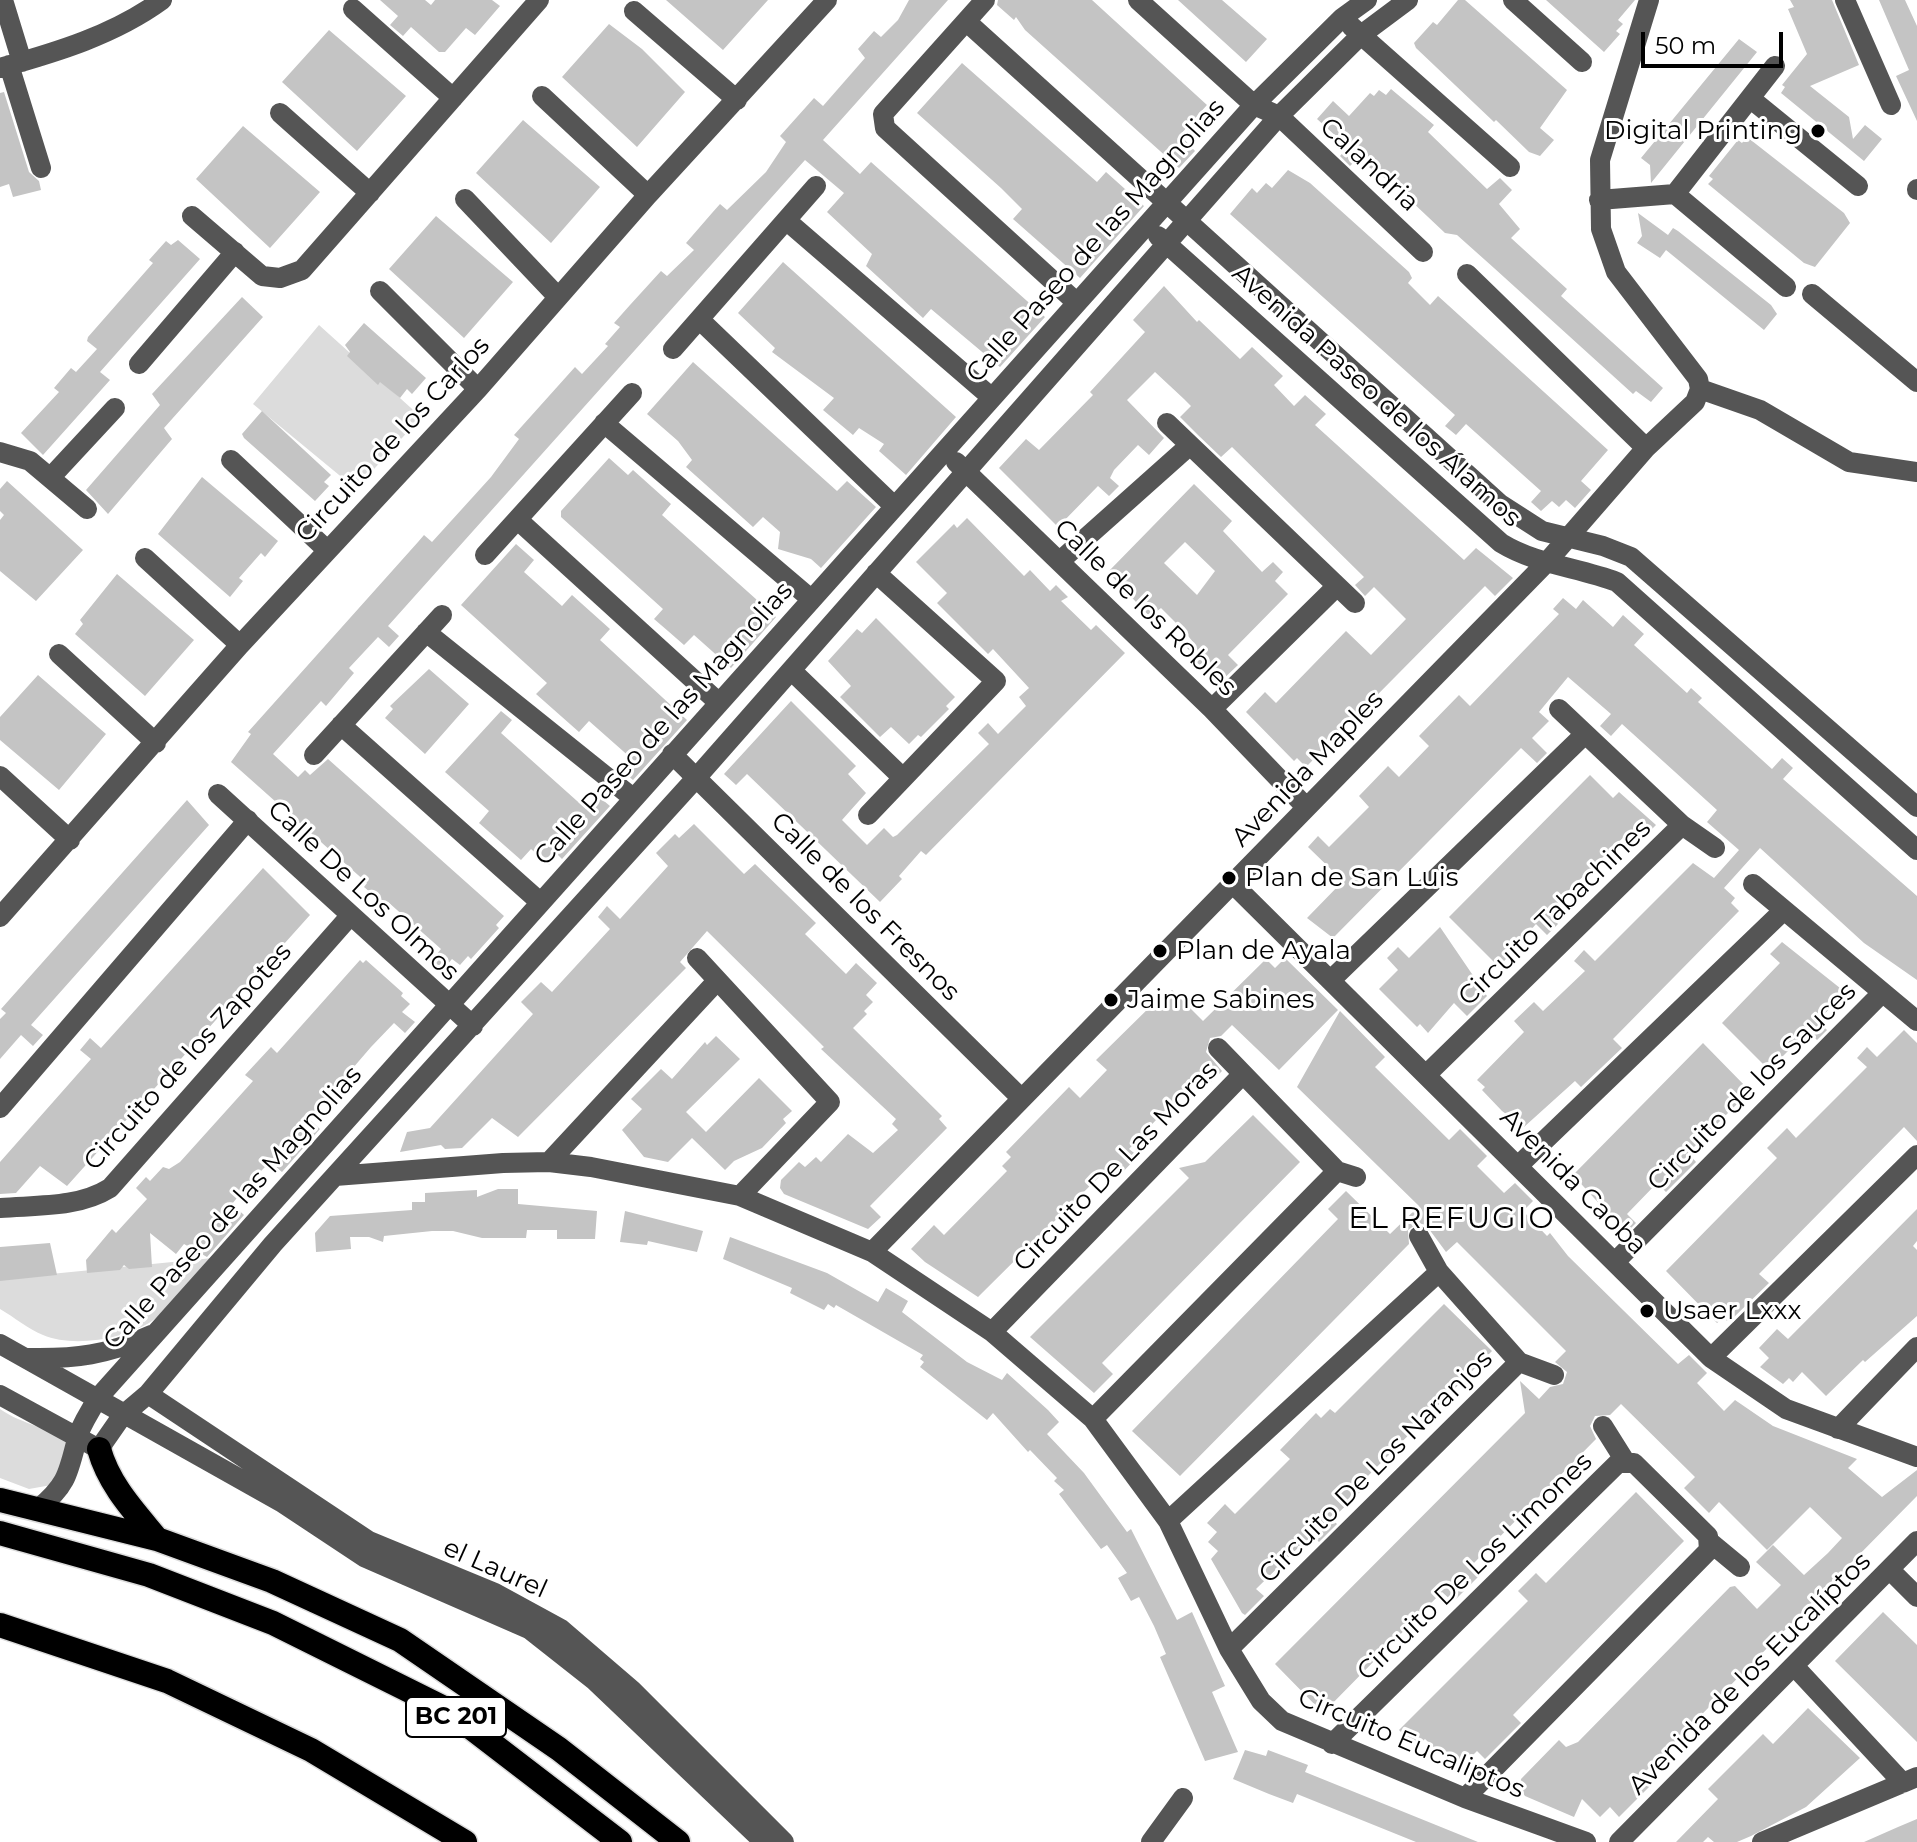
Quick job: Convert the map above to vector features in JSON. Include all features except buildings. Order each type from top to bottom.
[{"type":"highway","points":[[99,1449],[105,1468],[120,1494],[157,1539]]},
{"type":"highway","points":[[0,1500],[157,1539],[272,1581],[400,1640],[559,1749],[678,1842]]},
{"type":"highway","name":"BC 201","points":[[0,1533],[149,1575],[273,1623],[448,1710],[613,1835]]},
{"type":"highway","points":[[0,1625],[167,1681],[311,1750],[465,1842]]},
{"type":"highway","points":[[559,1749],[613,1835]]},
{"type":"street","points":[[3,0],[10,65],[41,168]]},
{"type":"street","points":[[10,65],[88,41],[136,9],[162,0]]},
{"type":"street","points":[[192,216],[262,276],[280,278],[302,270],[539,0]]},
{"type":"street","points":[[985,0],[968,23],[883,114],[882,121],[885,128],[1076,302]]},
{"type":"street","name":"Calandria","points":[[1138,0],[1254,105],[1279,116],[1423,252]]},
{"type":"street","name":"Calle Paseo de las Magnolias","points":[[38,1509],[61,1490],[74,1463],[77,1437],[97,1399],[1254,105],[1342,18],[1367,0]]},
{"type":"street","name":"Calle Paseo de las Magnolias","points":[[99,1449],[122,1416],[148,1394],[273,1244],[792,671],[1279,116],[1361,35],[1408,0]]},
{"type":"street","points":[[1513,0],[1582,62]]},
{"type":"street","points":[[1649,0],[1600,160],[1601,229],[1616,272],[1698,379],[1700,389],[1760,410],[1849,462],[1917,472]]},
{"type":"street","points":[[1845,0],[1891,105]]},
{"type":"street","name":"Circuito de los Carlos","points":[[0,917],[240,645],[478,389],[824,1]]},
{"type":"street","points":[[353,9],[453,98]]},
{"type":"street","points":[[634,11],[737,100]]},
{"type":"street","points":[[1342,18],[1510,167]]},
{"type":"street","name":"Avenida Paseo de los Álamos","points":[[968,23],[1500,504],[1542,531],[1631,557],[1917,807]]},
{"type":"street","points":[[1298,62],[1319,76]]},
{"type":"street","points":[[1675,194],[1775,66]]},
{"type":"street","points":[[542,96],[648,195]]},
{"type":"street","points":[[1751,99],[1858,186]]},
{"type":"street","points":[[280,113],[370,193]]},
{"type":"street","points":[[673,349],[816,186]]},
{"type":"street","points":[[1599,200],[1675,194],[1786,287]]},
{"type":"street","points":[[465,199],[558,297]]},
{"type":"street","points":[[787,221],[991,397]]},
{"type":"street","name":"Avenida Paseo de los Álamos","points":[[1146,226],[1501,543],[1524,558],[1584,569],[1617,582],[1917,850]]},
{"type":"street","points":[[139,364],[235,252]]},
{"type":"street","points":[[1467,274],[1646,448]]},
{"type":"street","points":[[380,291],[478,389]]},
{"type":"street","points":[[1812,294],[1917,382]]},
{"type":"street","points":[[700,320],[894,506]]},
{"type":"street","name":"Avenida Maples","points":[[872,1252],[1546,563],[1646,448],[1695,402],[1700,389]]},
{"type":"street","points":[[485,555],[632,393]]},
{"type":"street","points":[[50,478],[115,408]]},
{"type":"street","points":[[604,423],[811,599]]},
{"type":"street","points":[[1167,423],[1355,603]]},
{"type":"street","points":[[1060,561],[1189,446]]},
{"type":"street","name":"Calle de los Robles","points":[[944,450],[1212,709],[1306,807]]},
{"type":"street","points":[[2,452],[30,461],[87,509]]},
{"type":"street","points":[[231,460],[327,550]]},
{"type":"street","points":[[518,520],[718,702]]},
{"type":"street","points":[[145,558],[240,645]]},
{"type":"street","points":[[868,815],[996,681],[876,573]]},
{"type":"street","points":[[1212,709],[1336,587]]},
{"type":"street","points":[[314,755],[442,615]]},
{"type":"street","points":[[426,632],[633,798]]},
{"type":"street","points":[[59,654],[156,743]]},
{"type":"street","points":[[792,671],[903,778]]},
{"type":"street","name":"Circuito Tabachines","points":[[1428,1073],[1682,825],[1559,709]]},
{"type":"street","points":[[341,725],[540,902]]},
{"type":"street","points":[[1333,978],[1584,735]]},
{"type":"street","name":"Calle de los Fresnos","points":[[672,754],[1021,1098]]},
{"type":"street","points":[[0,776],[70,840]]},
{"type":"street","name":"Calle De Los Olmos","points":[[218,794],[473,1026]]},
{"type":"street","points":[[0,1108],[248,820]]},
{"type":"street","points":[[1682,825],[1715,848]]},
{"type":"street","name":"Avenida Caoba","points":[[1232,883],[1333,978],[1711,1358],[1786,1409],[1917,1457]]},
{"type":"street","name":"Circuito de los Sauces","points":[[1615,1262],[1881,994],[1753,884]]},
{"type":"street","points":[[1519,1165],[1783,911]]},
{"type":"street","name":"Circuito de los Zapotes","points":[[0,1208],[75,1202],[95,1197],[110,1188],[350,916]]},
{"type":"street","points":[[697,958],[830,1102],[740,1196]]},
{"type":"street","points":[[549,1162],[716,982]]},
{"type":"street","points":[[1881,994],[1917,1021]]},
{"type":"street","points":[[1218,1048],[1242,1075]]},
{"type":"street","name":"Circuito De Las Moras","points":[[992,1332],[1242,1075],[1347,1174],[1093,1419]]},
{"type":"street","points":[[1711,1358],[1917,1155]]},
{"type":"street","name":"Circuito Eucaliptos","points":[[335,1176],[549,1162],[740,1196],[872,1252],[992,1332],[1093,1419],[1168,1521],[1229,1649],[1261,1701],[1282,1721],[1465,1798],[1586,1842]]},
{"type":"street","points":[[250,1227],[273,1244]]},
{"type":"street","name":"Circuito De Los Naranjos","points":[[1229,1649],[1519,1362],[1439,1272],[1419,1236]]},
{"type":"street","points":[[1168,1521],[1439,1272]]},
{"type":"street","points":[[25,1358],[68,1359],[113,1352],[159,1332]]},
{"type":"street","points":[[0,1344],[122,1416],[281,1502],[364,1557],[529,1629],[595,1681],[764,1842]]},
{"type":"street","points":[[1838,1429],[1917,1347]]},
{"type":"street","points":[[1519,1362],[1554,1375]]},
{"type":"street","name":"el Laurel","points":[[148,1394],[369,1541],[495,1593],[561,1629],[632,1690],[784,1842]]},
{"type":"street","points":[[0,1395],[99,1449]]},
{"type":"street","points":[[1603,1426],[1625,1461]]},
{"type":"street","name":"Circuito De Los Limones","points":[[1332,1744],[1618,1463],[1634,1463],[1711,1543],[1740,1567]]},
{"type":"street","name":"Avenida de los Eucalíptos","points":[[1619,1842],[1917,1541]]},
{"type":"street","points":[[1465,1798],[1709,1550],[1711,1543]]},
{"type":"street","points":[[1890,1570],[1917,1597]]},
{"type":"street","points":[[1762,1842],[1910,1780],[1795,1667]]},
{"type":"street","points":[[1151,1842],[1183,1798]]},
{"type":"shaded area","points":[[319,325],[421,417],[356,489],[253,404]]},
{"type":"shaded area","points":[[213,1258],[152,1321],[114,1337],[84,1341],[55,1339],[32,1330],[0,1309],[0,1279]]},
{"type":"shaded area","points":[[0,1409],[69,1445],[57,1484],[29,1489],[0,1478]]},
{"type":"place","name":"Digital Printing","points":[[1818,131]]},
{"type":"place","name":"Plan de San Luis","points":[[1229,878]]},
{"type":"place","name":"Plan de Ayala","points":[[1160,951]]},
{"type":"place","name":"Jaime Sabines","points":[[1111,1000]]},
{"type":"place","name":"Usaer Lxxx","points":[[1647,1311]]},
{"type":"district","name":"EL REFUGIO","points":[[1452,1219]]}]
